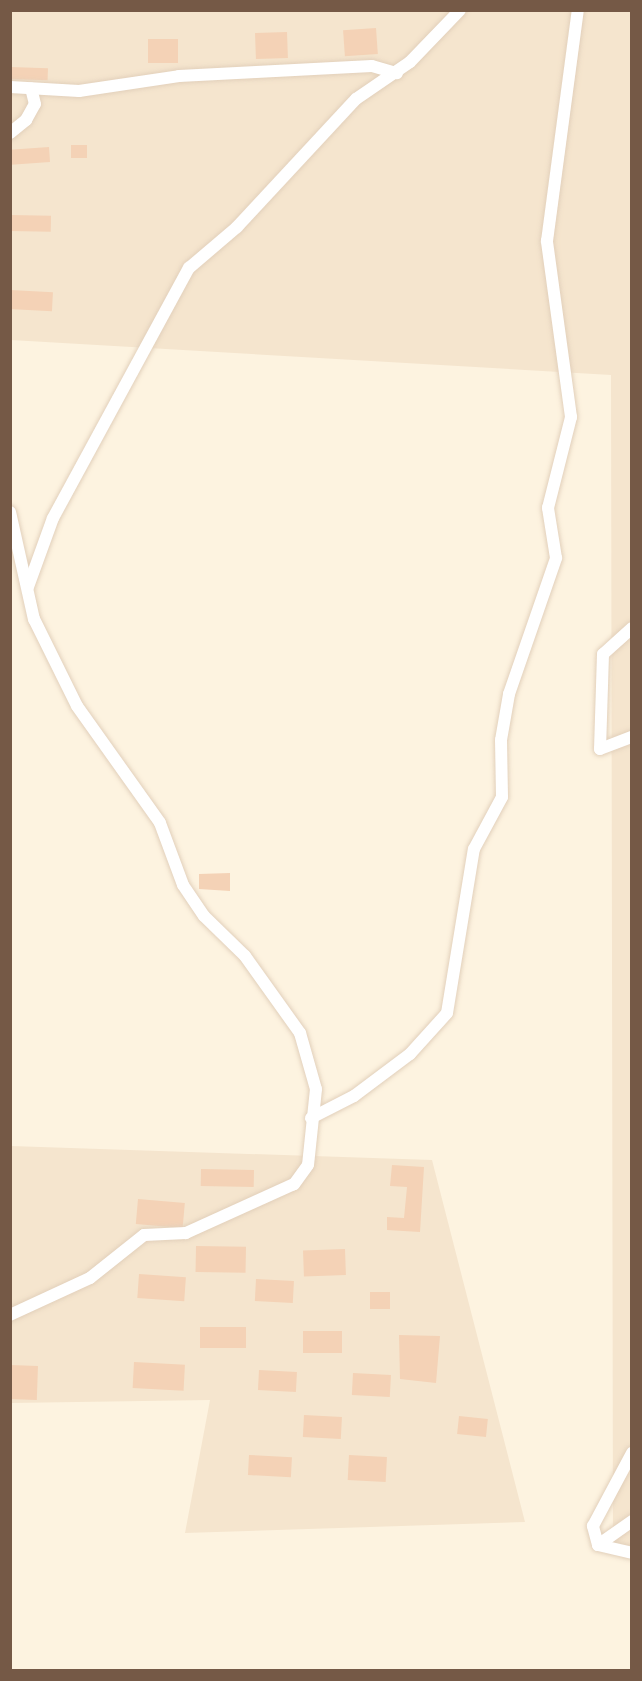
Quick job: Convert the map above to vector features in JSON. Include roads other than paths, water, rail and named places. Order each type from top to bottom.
[{"type":"street","points":[[26,592],[53,518],[189,268],[237,227],[372,85],[397,73],[460,10]]},
{"type":"street","points":[[311,1118],[354,1096],[410,1054],[447,1013],[474,849],[502,797],[501,740],[509,694],[556,558],[548,508],[571,417],[547,241],[578,10]]},
{"type":"street","points":[[10,87],[80,90],[179,76],[372,66],[397,73]]},
{"type":"street","points":[[10,133],[26,120],[35,104],[31,88]]},
{"type":"street","points":[[10,512],[26,592],[34,619],[77,706],[160,823],[183,885],[204,916],[245,956],[300,1033],[316,1089],[311,1118],[308,1165],[294,1184],[186,1233],[144,1235],[90,1278],[10,1315]]},
{"type":"street","points":[[632,628],[603,654],[600,749],[632,737]]},
{"type":"street","points":[[598,1545],[593,1526],[632,1453]]},
{"type":"street","points":[[598,1545],[632,1521]]},
{"type":"street","points":[[598,1545],[632,1552]]}]
